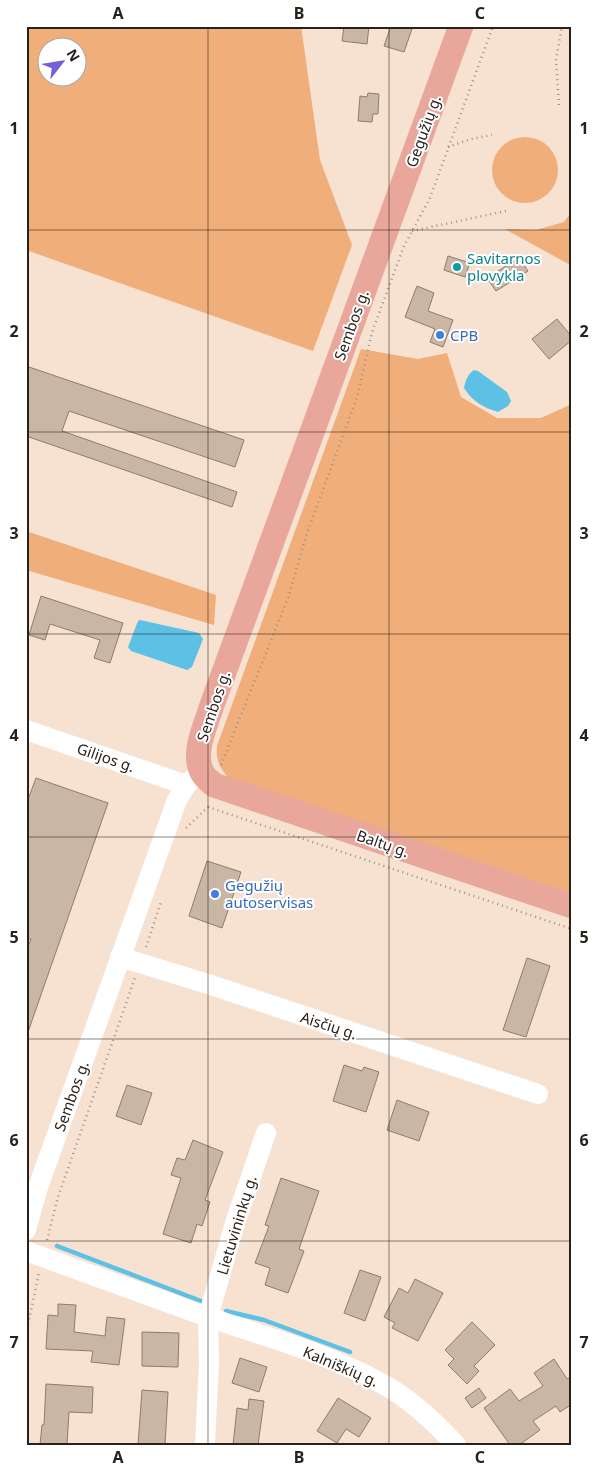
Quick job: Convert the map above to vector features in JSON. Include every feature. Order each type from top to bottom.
[{"type":"main road","name":"Gegužių g.","points":[[384,235],[461,26]]},
{"type":"main road","name":"Sembos g.","points":[[202,787],[198,756],[204,730],[384,235]]},
{"type":"main road","name":"Baltų g.","points":[[202,787],[572,906]]},
{"type":"street","name":"Gilijos g.","points":[[26,730],[202,787]]},
{"type":"street","name":"Sembos g.","points":[[26,1230],[37,1190],[176,800],[202,787]]},
{"type":"street","name":"Aisčių g.","points":[[120,957],[208,984],[538,1094]]},
{"type":"street","name":"Lietuvininkų g.","points":[[208,1317],[236,1220],[266,1133]]},
{"type":"street","name":"Kalniškių g.","points":[[35,1253],[208,1317],[322,1356],[380,1382],[424,1413],[456,1445]]},
{"type":"street","points":[[205,1445],[209,1362],[208,1317]]},
{"type":"path","points":[[185,829],[202,787],[230,740],[265,659],[288,598],[306,536],[357,397],[372,332],[404,246],[430,198],[493,26]]},
{"type":"path","points":[[559,105],[556,60],[562,26]]},
{"type":"path","points":[[448,147],[471,138],[492,135]]},
{"type":"path","points":[[412,231],[506,211]]},
{"type":"path","points":[[202,787],[572,929]]},
{"type":"path","points":[[26,1334],[35,1253],[58,1197],[161,901]]},
{"type":"shaded area","points":[[26,26],[301,26],[320,160],[352,245],[313,351],[26,250]]},
{"type":"shaded area","points":[[518,137],[532,137],[544,142],[553,151],[558,163],[556,183],[549,194],[532,203],[518,203],[506,198],[497,189],[492,177],[492,163],[497,151],[506,142]]},
{"type":"shaded area","points":[[572,211],[572,266],[505,229],[536,230],[564,222]]},
{"type":"shaded area","points":[[361,349],[418,359],[447,353],[461,397],[497,418],[541,418],[572,404],[572,896],[231,780],[224,773],[220,765],[217,756],[217,746]]},
{"type":"shaded area","points":[[26,531],[216,595],[214,625],[26,570]]},
{"type":"water","points":[[474,370],[507,392],[511,401],[508,406],[498,412],[483,406],[471,397],[464,388],[467,378]]},
{"type":"water","points":[[140,620],[199,633],[203,639],[192,667],[187,670],[131,651],[128,647]]},
{"type":"building","points":[[344,26],[369,26],[367,44],[342,41]]},
{"type":"building","points":[[391,26],[413,26],[404,52],[384,46]]},
{"type":"building","points":[[368,93],[379,94],[378,114],[373,114],[372,122],[358,121],[360,96],[367,97]]},
{"type":"building","name":"Savitarnos plovykla","points":[[448,256],[470,263],[465,277],[444,270]]},
{"type":"building","points":[[519,258],[528,271],[496,291],[487,278]]},
{"type":"building","points":[[417,286],[434,293],[428,311],[453,320],[443,347],[430,342],[435,329],[405,317]]},
{"type":"building","points":[[557,319],[572,337],[572,340],[549,359],[532,339]]},
{"type":"building","points":[[29,367],[244,440],[235,467],[69,411],[62,431],[237,492],[232,507],[26,436],[26,374]]},
{"type":"building","points":[[41,596],[123,623],[110,663],[94,658],[100,640],[50,624],[45,640],[29,635]]},
{"type":"building","points":[[36,778],[108,803],[28,1032],[26,1032],[26,952],[31,939],[26,939],[26,805]]},
{"type":"building","name":"Gegužių autoservisas","points":[[207,861],[241,872],[222,928],[189,916]]},
{"type":"building","points":[[527,958],[550,966],[526,1037],[503,1030]]},
{"type":"building","points":[[344,1065],[362,1071],[364,1067],[379,1072],[366,1112],[333,1101]]},
{"type":"building","points":[[127,1085],[152,1093],[141,1125],[116,1116]]},
{"type":"building","points":[[397,1100],[429,1112],[419,1141],[387,1130]]},
{"type":"building","points":[[193,1140],[223,1152],[205,1200],[210,1202],[202,1226],[197,1224],[191,1243],[163,1234],[181,1178],[171,1175],[177,1158],[185,1160]]},
{"type":"building","points":[[281,1178],[319,1191],[299,1249],[304,1251],[288,1293],[265,1285],[270,1268],[255,1263],[269,1226],[265,1225]]},
{"type":"building","points":[[360,1270],[381,1277],[365,1321],[344,1313]]},
{"type":"building","points":[[415,1279],[443,1293],[418,1341],[392,1328],[395,1323],[384,1317],[399,1288],[408,1293]]},
{"type":"building","points":[[58,1304],[76,1305],[74,1332],[105,1336],[107,1317],[125,1319],[119,1365],[91,1362],[93,1351],[46,1349],[48,1315],[58,1316]]},
{"type":"building","points":[[472,1322],[495,1345],[474,1366],[479,1371],[467,1384],[448,1365],[454,1359],[445,1350]]},
{"type":"building","points":[[142,1332],[179,1333],[178,1367],[142,1366]]},
{"type":"building","points":[[240,1358],[267,1367],[259,1392],[232,1383]]},
{"type":"building","points":[[554,1359],[567,1379],[572,1376],[572,1404],[560,1412],[556,1406],[533,1421],[540,1430],[519,1445],[510,1445],[484,1408],[510,1389],[519,1401],[543,1386],[534,1373]]},
{"type":"building","points":[[46,1384],[93,1387],[92,1413],[69,1412],[67,1445],[40,1445],[42,1425],[44,1425]]},
{"type":"building","points":[[479,1388],[486,1398],[472,1408],[465,1398]]},
{"type":"building","points":[[142,1390],[168,1392],[165,1445],[138,1445]]},
{"type":"building","points":[[338,1398],[371,1418],[359,1437],[346,1429],[337,1443],[317,1431]]},
{"type":"building","points":[[249,1399],[264,1401],[258,1445],[233,1445],[237,1408],[248,1410]]},
{"type":"waterway","points":[[57,1246],[201,1301]]},
{"type":"waterway","points":[[226,1311],[264,1320],[350,1352]]},
{"type":"place","name":"Savitarnos plovykla","points":[[457,267]]},
{"type":"place","name":"CPB","points":[[440,335]]},
{"type":"place","name":"Gegužių autoservisas","points":[[215,894]]}]
